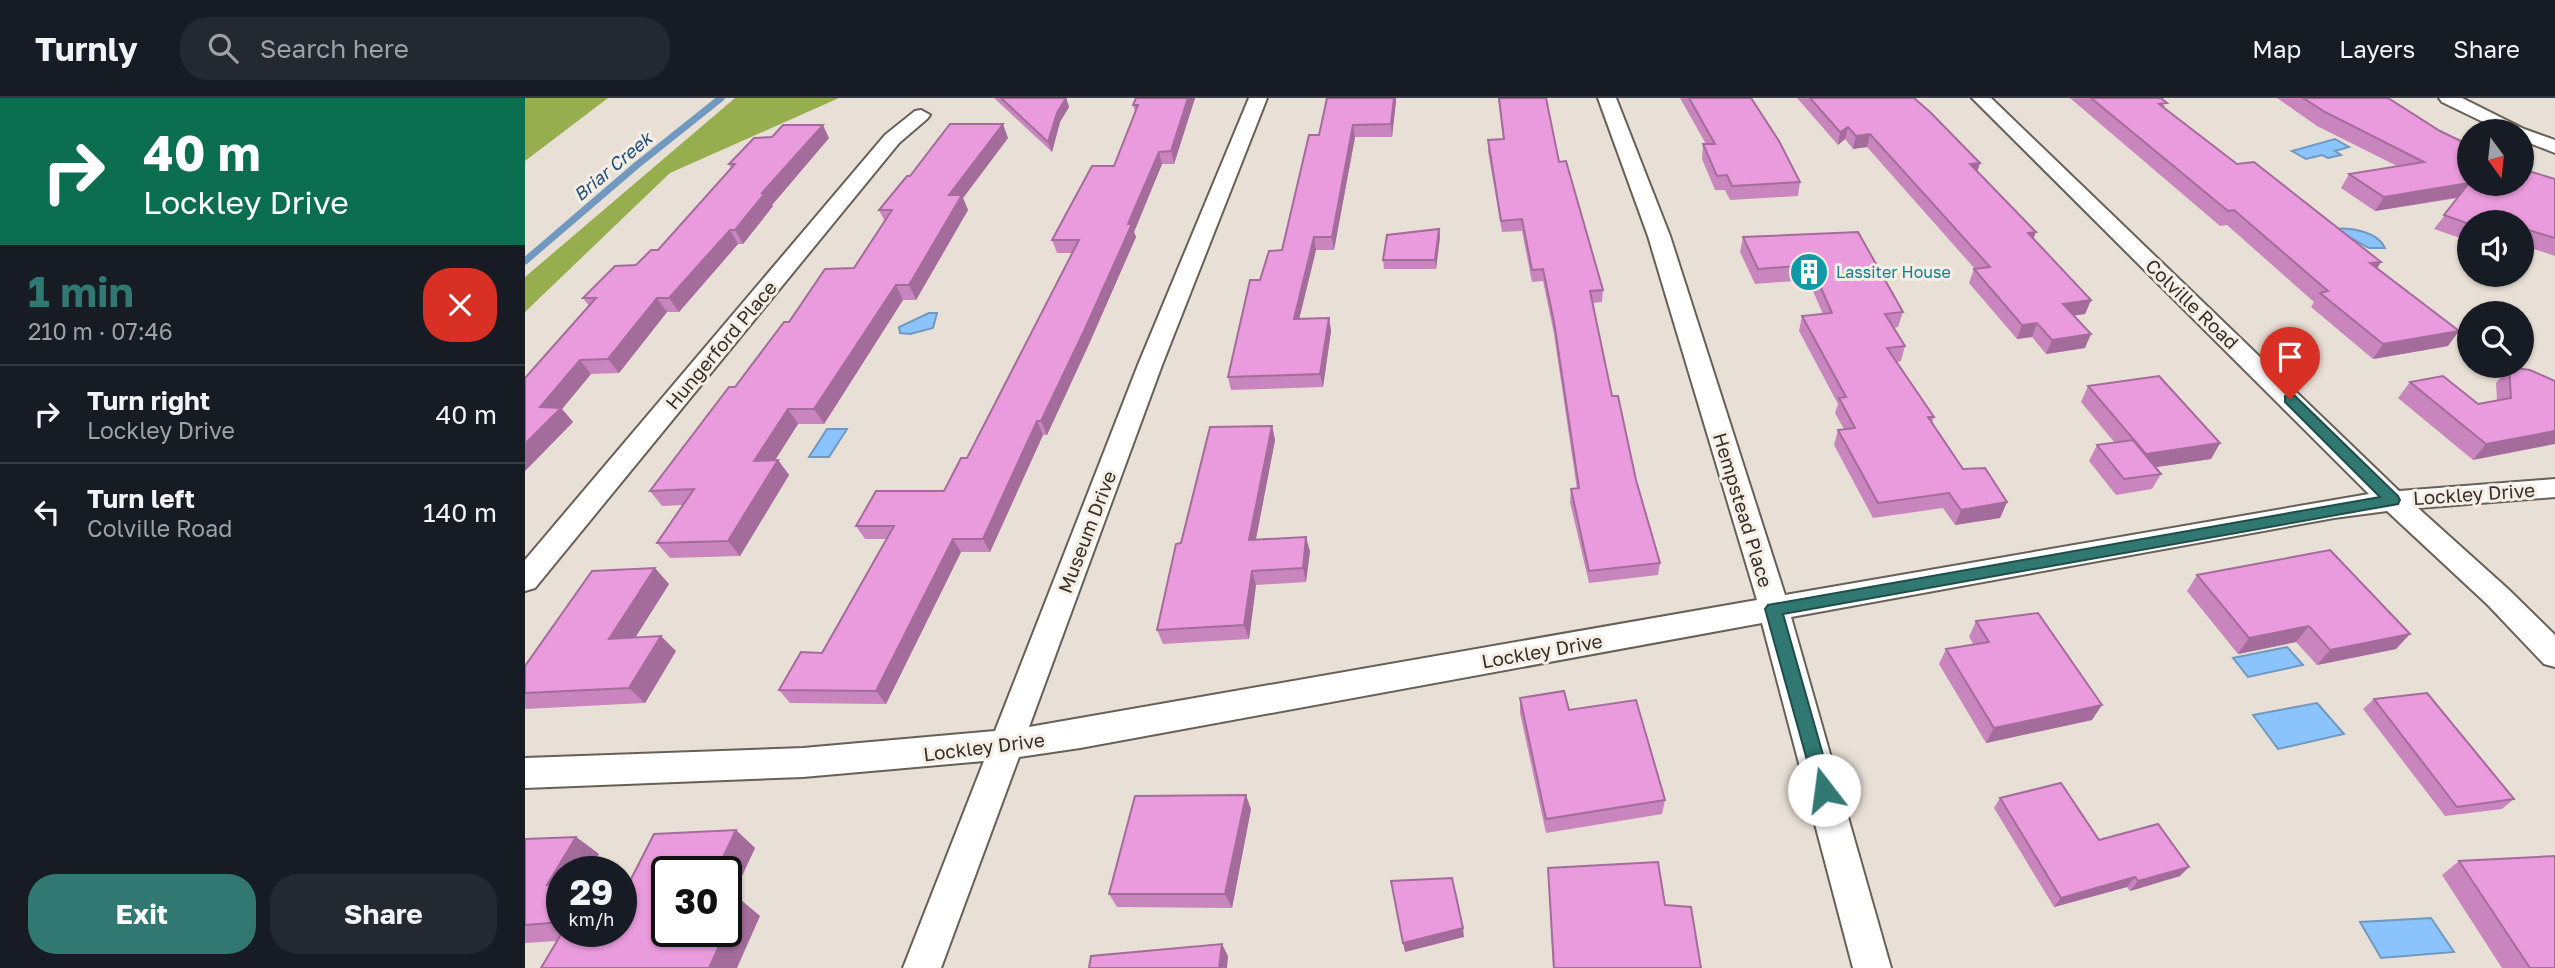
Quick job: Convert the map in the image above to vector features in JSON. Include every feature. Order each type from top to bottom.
[{"type":"street","name":"Museum Drive","points":[[922,968],[1154,353],[1258,98]]},
{"type":"street","name":"Hempstead Place","points":[[1607,98],[1659,236],[1774,609],[1873,968]]},
{"type":"street","name":"Colville Road","points":[[1981,98],[2392,500],[2498,597],[2555,655]]},
{"type":"street","points":[[2448,98],[2491,119]]},
{"type":"street","name":"Hungerford Place","points":[[525,580],[892,139],[921,115]]},
{"type":"street","points":[[2534,139],[2555,147]]},
{"type":"street","name":"Lockley Drive","points":[[525,773],[904,757],[1007,745],[2392,500],[2555,488]]},
{"type":"green space","points":[[525,98],[608,98],[525,161]]},
{"type":"green space","points":[[735,98],[839,98],[670,173],[525,312],[525,277]]},
{"type":"water","points":[[2335,139],[2349,147],[2335,151],[2341,155],[2328,158],[2322,155],[2306,159],[2292,151]]},
{"type":"water","points":[[2335,229],[2370,234],[2385,248],[2369,248]]},
{"type":"water","points":[[929,313],[937,313],[933,328],[910,334],[900,333],[899,327]]},
{"type":"water","points":[[827,429],[847,429],[829,457],[809,457]]},
{"type":"water","points":[[2287,647],[2303,665],[2248,677],[2233,658]]},
{"type":"water","points":[[2317,703],[2344,734],[2278,749],[2253,715]]},
{"type":"water","points":[[2431,918],[2454,952],[2381,958],[2360,922]]},
{"type":"building","points":[[1001,98],[1066,98],[1057,113],[1048,142]]},
{"type":"building","points":[[1136,98],[1188,98],[1171,151],[1159,152],[1128,224],[1132,224],[1084,331],[1041,421],[1037,421],[983,539],[953,539],[876,691],[779,690],[801,652],[822,653],[894,526],[856,526],[876,491],[944,491],[961,458],[967,458],[1079,240],[1052,240],[1092,166],[1114,166],[1138,105],[1133,105]]},
{"type":"building","points":[[1327,98],[1394,98],[1391,124],[1353,125],[1332,237],[1314,237],[1294,319],[1329,318],[1320,374],[1228,377],[1250,280],[1260,280],[1269,251],[1282,250],[1309,135],[1319,135]]},
{"type":"building","points":[[1499,98],[1546,98],[1559,162],[1566,161],[1603,290],[1590,291],[1612,396],[1618,396],[1636,480],[1660,563],[1589,571],[1571,489],[1579,488],[1554,322],[1543,269],[1532,270],[1522,219],[1501,221],[1488,140],[1504,139]]},
{"type":"building","points":[[1689,98],[1751,98],[1779,141],[1800,182],[1732,186],[1727,175],[1717,176],[1703,144],[1715,144]]},
{"type":"building","points":[[1810,98],[1914,98],[1980,163],[1970,164],[2036,232],[2028,233],[2091,300],[2063,304],[2091,334],[2052,340],[2037,323],[2022,325],[1974,269],[1990,267],[1870,134],[1856,136],[1848,127],[1840,132]]},
{"type":"building","points":[[2091,98],[2161,98],[2167,103],[2159,104],[2237,164],[2254,162],[2381,262],[2370,263],[2457,331],[2383,344],[2320,293],[2328,291],[2234,210],[2228,211]]},
{"type":"building","points":[[2303,98],[2388,98],[2457,139],[2457,185],[2384,197],[2349,174],[2424,162]]},
{"type":"building","points":[[950,124],[1003,124],[949,195],[962,195],[909,285],[896,285],[814,409],[788,409],[754,461],[778,460],[728,541],[657,543],[694,489],[650,491],[729,387],[735,387],[784,322],[789,322],[825,269],[854,268],[892,210],[879,210],[907,176],[910,176]]},
{"type":"building","points":[[783,125],[823,125],[762,193],[765,193],[735,230],[730,230],[669,298],[657,298],[608,359],[580,360],[540,407],[561,408],[525,444],[525,378],[596,298],[583,298],[615,266],[636,265],[651,250],[658,250],[735,164],[729,164],[754,138],[772,137]]},
{"type":"building","points":[[2534,173],[2555,179],[2555,238],[2534,232],[2534,210],[2457,210],[2457,220],[2444,215],[2459,196],[2534,196]]},
{"type":"building","points":[[1439,229],[1435,260],[1383,260],[1387,235]]},
{"type":"building","points":[[1858,232],[1903,312],[1885,314],[1905,346],[1887,348],[1934,417],[1928,417],[1963,469],[1985,468],[2007,502],[1961,510],[1949,493],[1878,503],[1838,430],[1855,428],[1839,398],[1846,397],[1802,316],[1832,313],[1811,265],[1758,269],[1743,237]]},
{"type":"building","points":[[2534,372],[2555,381],[2555,431],[2486,444],[2410,382],[2443,376],[2478,404],[2511,398],[2510,378],[2534,378]]},
{"type":"building","points":[[2159,376],[2220,443],[2146,454],[2088,386]]},
{"type":"building","points":[[1272,426],[1249,540],[1306,537],[1303,568],[1252,571],[1244,625],[1157,630],[1176,544],[1181,543],[1210,427]]},
{"type":"building","points":[[2133,440],[2161,474],[2124,479],[2097,445]]},
{"type":"building","points":[[2330,550],[2410,634],[2330,650],[2309,626],[2249,638],[2197,575]]},
{"type":"building","points":[[655,568],[609,639],[661,636],[629,688],[525,693],[525,666],[592,571]]},
{"type":"building","points":[[2038,613],[2102,705],[1994,728],[1946,649],[1989,642],[1976,621]]},
{"type":"building","points":[[1564,691],[1569,710],[1636,700],[1665,800],[1546,819],[1520,698]]},
{"type":"building","points":[[2427,693],[2514,799],[2457,807],[2374,699]]},
{"type":"building","points":[[2061,783],[2099,840],[2158,824],[2189,867],[2138,881],[2135,877],[2061,898],[2000,798]]},
{"type":"building","points":[[1246,795],[1225,894],[1109,894],[1135,796]]},
{"type":"building","points":[[736,830],[724,856],[651,856],[651,947],[719,947],[709,968],[541,968],[553,947],[637,947],[637,867],[654,834]]},
{"type":"building","points":[[576,837],[565,856],[546,856],[546,923],[525,925],[525,839]]},
{"type":"building","points":[[2555,856],[2555,968],[2530,968],[2459,861]]},
{"type":"building","points":[[1658,862],[1665,905],[1691,907],[1701,968],[1554,968],[1548,868]]},
{"type":"building","points":[[1452,878],[1463,928],[1403,943],[1391,881]]},
{"type":"building","points":[[1222,944],[1219,968],[1089,968],[1091,956]]},
{"type":"waterway","name":"Briar Creek","points":[[525,261],[637,165],[721,98]]},
{"type":"place","name":"Lassiter House","points":[[1809,272]]},
{"type":"route","points":[[1824,790],[1774,609],[2334,508],[2392,500],[2290,399]]}]
